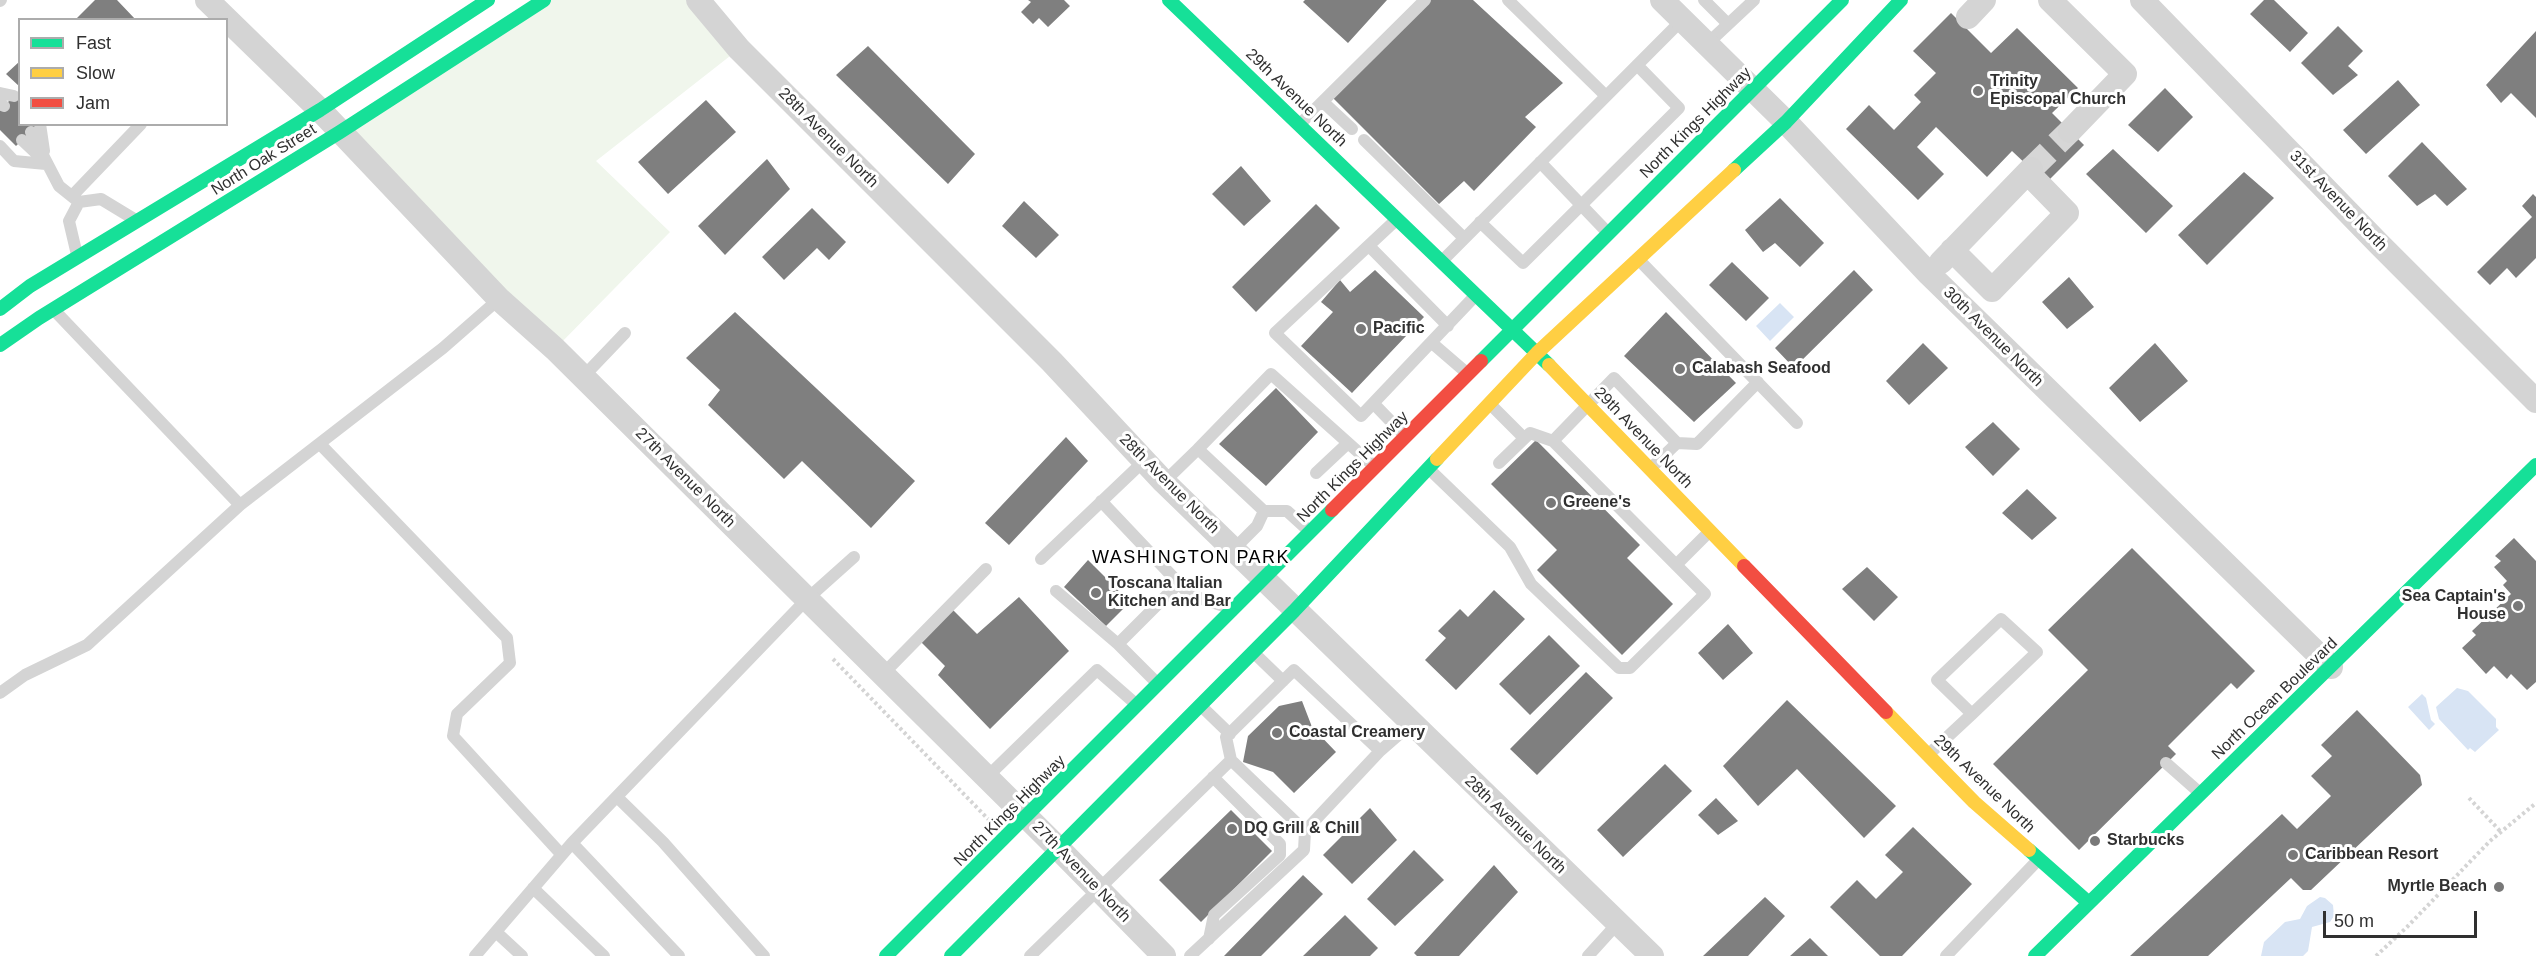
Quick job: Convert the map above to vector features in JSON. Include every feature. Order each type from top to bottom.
[{"type":"main road","name":"North Oak Street","points":[[0,345],[77,257],[320,110],[488,0]]},
{"type":"main road","name":"North Oak Street","points":[[0,309],[42,297],[340,132],[544,0]]},
{"type":"main road","name":"29th Avenue North","points":[[1169,0],[1537,353],[1974,802],[2089,903]]},
{"type":"main road","name":"North Kings Highway","points":[[886,956],[1842,0]]},
{"type":"main road","points":[[951,956],[1294,611],[1537,353],[1786,122],[1901,0]]},
{"type":"main road","name":"North Ocean Boulevard","points":[[2035,956],[2536,465]]},
{"type":"street","name":"27th Avenue North","points":[[207,0],[220,18]]},
{"type":"street","name":"28th Avenue North","points":[[698,0],[739,49],[1052,362],[1164,483],[1652,956]]},
{"type":"street","name":"30th Avenue North","points":[[1662,0],[1786,122],[1929,274],[2331,667]]},
{"type":"street","points":[[2050,0],[2125,74],[2070,130]]},
{"type":"street","name":"31st Avenue North","points":[[2142,0],[2378,243],[2536,401]]},
{"type":"street","name":"27th Avenue North","points":[[230,31],[320,110],[500,299],[583,377],[1058,847],[1097,890],[1164,956]]},
{"type":"street","points":[[1929,274],[1952,250],[2030,171],[2067,213],[1992,290],[1952,250]]},
{"type":"lane","points":[[1300,124],[1425,0]]},
{"type":"lane","points":[[1508,0],[1606,96]]},
{"type":"lane","points":[[1704,0],[1728,24]]},
{"type":"lane","points":[[1707,44],[1754,0]]},
{"type":"lane","points":[[1441,261],[1682,20]]},
{"type":"lane","points":[[1480,222],[1523,263],[1679,108],[1637,65]]},
{"type":"lane","points":[[0,93],[14,96]]},
{"type":"lane","points":[[1323,102],[1353,129]]},
{"type":"lane","points":[[77,257],[69,221],[75,199],[139,126]]},
{"type":"lane","points":[[31,132],[59,186],[75,199],[100,199],[137,221]]},
{"type":"lane","points":[[31,132],[46,164]]},
{"type":"lane","points":[[1364,140],[1464,238]]},
{"type":"lane","points":[[0,147],[14,161],[46,164]]},
{"type":"lane","points":[[1540,162],[1609,234]]},
{"type":"lane","points":[[1397,219],[1275,333],[1361,416],[1448,327],[1476,294]]},
{"type":"lane","points":[[1369,246],[1448,327]]},
{"type":"lane","points":[[1638,259],[1797,423]]},
{"type":"lane","points":[[42,297],[240,505]]},
{"type":"lane","points":[[0,693],[25,675],[87,645],[240,505],[443,348],[500,299]]},
{"type":"lane","points":[[583,377],[625,333]]},
{"type":"lane","points":[[1432,343],[1468,375]]},
{"type":"lane","points":[[1164,483],[1271,374],[1376,467]]},
{"type":"lane","points":[[1552,441],[1614,378],[1677,442],[1697,444],[1758,382]]},
{"type":"lane","points":[[1374,404],[1406,437]]},
{"type":"lane","points":[[1489,404],[1524,438]]},
{"type":"lane","points":[[1428,468],[1510,547],[1531,584],[1619,668],[1630,668],[1705,594],[1552,441],[1530,433],[1499,462]]},
{"type":"lane","points":[[1650,469],[1677,442]]},
{"type":"lane","points":[[1316,473],[1348,443]]},
{"type":"lane","points":[[320,444],[507,638],[510,663],[457,714],[453,736],[561,854]]},
{"type":"lane","points":[[1198,449],[1264,511],[1287,511],[1311,533]]},
{"type":"lane","points":[[1041,559],[1144,462]]},
{"type":"lane","points":[[1101,501],[1190,595],[1234,609]]},
{"type":"lane","points":[[1234,549],[1257,526],[1264,511]]},
{"type":"lane","points":[[1676,565],[1710,531]]},
{"type":"lane","points":[[475,956],[561,854],[807,599],[854,556]]},
{"type":"lane","points":[[883,674],[986,569]]},
{"type":"lane","points":[[1118,644],[1180,582]]},
{"type":"lane","points":[[1056,591],[1118,644],[1159,685]]},
{"type":"lane","points":[[1928,754],[1972,714],[2037,652],[2001,619],[1937,680],[1972,714]]},
{"type":"lane","points":[[1253,652],[1283,681]]},
{"type":"lane","points":[[987,777],[1097,670],[1138,706]]},
{"type":"lane","points":[[1305,831],[1231,760],[1226,737],[1294,670],[1380,752]]},
{"type":"lane","points":[[1199,705],[1230,734]]},
{"type":"lane","points":[[1190,956],[1304,850],[1305,831],[1380,752],[1412,724]]},
{"type":"lane","points":[[1030,956],[1231,760]]},
{"type":"lane","points":[[2166,764],[2201,794]]},
{"type":"lane","points":[[1209,939],[1214,915],[1280,855],[1280,844],[1213,777]]},
{"type":"lane","points":[[617,796],[663,842],[764,956]]},
{"type":"lane","points":[[572,843],[679,956]]},
{"type":"lane","points":[[1946,956],[2039,859]]},
{"type":"lane","points":[[533,888],[604,956]]},
{"type":"lane","points":[[1588,956],[1617,924]]},
{"type":"lane","points":[[496,932],[522,956]]},
{"type":"path","points":[[2469,798],[2501,832]]},
{"type":"path","points":[[2376,956],[2501,832],[2536,803]]},
{"type":"shaded area","points":[[544,0],[698,0],[739,49],[596,161],[670,232],[555,349],[340,132]]},
{"type":"water","points":[[1780,303],[1794,317],[1770,341],[1756,326]]},
{"type":"water","points":[[2457,688],[2468,691],[2496,719],[2496,727],[2499,730],[2475,752],[2470,748],[2468,750],[2439,719],[2436,707]]},
{"type":"water","points":[[2422,694],[2426,698],[2431,720],[2435,724],[2429,730],[2408,707]]},
{"type":"water","points":[[2320,897],[2333,905],[2334,916],[2330,922],[2312,927],[2308,951],[2303,956],[2261,956],[2264,942],[2285,922],[2300,919],[2307,906]]},
{"type":"building","points":[[95,0],[117,0],[134,18],[77,18]]},
{"type":"building","points":[[1028,0],[1064,0],[1070,6],[1048,27],[1039,18],[1033,24],[1021,12],[1031,2]]},
{"type":"building","points":[[1305,0],[1387,0],[1348,43],[1303,2]]},
{"type":"building","points":[[1426,0],[1473,0],[1563,83],[1525,117],[1536,127],[1474,191],[1464,181],[1439,204],[1330,95]]},
{"type":"building","points":[[2264,0],[2274,0],[2308,33],[2290,52],[2250,14]]},
{"type":"building","points":[[1951,13],[1991,53],[2017,28],[2078,88],[2052,113],[2084,145],[2046,183],[2012,151],[1987,177],[1936,127],[1917,147],[1944,174],[1918,200],[1846,129],[1869,105],[1894,130],[1921,102],[1914,95],[1936,73],[1913,51]]},
{"type":"building","points":[[2338,26],[2363,51],[2348,66],[2358,75],[2333,95],[2301,63]]},
{"type":"building","points":[[2536,31],[2536,118],[2511,93],[2501,103],[2486,85]]},
{"type":"building","points":[[868,46],[975,154],[948,184],[836,75]]},
{"type":"building","points":[[18,63],[18,85],[6,74]]},
{"type":"building","points":[[2398,80],[2420,105],[2366,154],[2343,130]]},
{"type":"building","points":[[2165,88],[2193,117],[2158,152],[2128,125]]},
{"type":"building","points":[[18,92],[18,126],[36,126],[16,146],[0,130],[0,110]]},
{"type":"building","points":[[706,100],[736,132],[668,194],[638,162]]},
{"type":"building","points":[[2422,142],[2467,189],[2447,206],[2435,194],[2417,206],[2388,176]]},
{"type":"building","points":[[2113,149],[2173,206],[2146,233],[2086,174]]},
{"type":"building","points":[[767,159],[790,189],[725,255],[698,226]]},
{"type":"building","points":[[1241,166],[1271,201],[1244,226],[1212,194]]},
{"type":"building","points":[[2244,172],[2274,198],[2207,265],[2178,235]]},
{"type":"building","points":[[2533,194],[2536,197],[2536,258],[2516,278],[2507,268],[2490,285],[2477,272],[2532,217],[2522,206]]},
{"type":"building","points":[[1780,198],[1824,243],[1800,267],[1775,243],[1763,252],[1745,230]]},
{"type":"building","points":[[1024,201],[1059,235],[1036,258],[1002,226]]},
{"type":"building","points":[[1316,204],[1340,228],[1256,312],[1232,287]]},
{"type":"building","points":[[812,208],[846,242],[829,260],[817,248],[784,280],[762,257]]},
{"type":"building","points":[[1732,262],[1769,298],[1746,321],[1709,285]]},
{"type":"building","points":[[1375,270],[1424,317],[1352,393],[1301,346],[1333,312],[1321,302],[1340,280],[1350,292]]},
{"type":"building","points":[[1854,270],[1873,290],[1794,368],[1775,348]]},
{"type":"building","points":[[2069,277],[2094,307],[2067,329],[2042,302]]},
{"type":"building","points":[[735,312],[915,481],[871,528],[802,461],[784,479],[708,405],[720,390],[686,358]]},
{"type":"building","name":"Calabash Seafood","points":[[1666,312],[1736,383],[1694,422],[1624,356]]},
{"type":"building","points":[[1923,343],[1948,368],[1909,405],[1886,381]]},
{"type":"building","points":[[2155,343],[2188,381],[2140,422],[2109,388]]},
{"type":"building","points":[[1276,388],[1318,432],[1266,486],[1219,444]]},
{"type":"building","points":[[1993,422],[2020,449],[1993,476],[1965,447]]},
{"type":"building","points":[[1066,437],[1088,461],[1009,545],[985,523]]},
{"type":"building","points":[[1536,440],[1640,545],[1627,558],[1673,604],[1622,655],[1537,570],[1557,550],[1491,484]]},
{"type":"building","points":[[2027,489],[2057,518],[2032,540],[2002,513]]},
{"type":"building","name":"Sea Captain's House","points":[[2514,538],[2536,561],[2536,682],[2527,690],[2511,674],[2507,679],[2494,666],[2486,674],[2462,648],[2476,635],[2472,631],[2511,594],[2503,585],[2507,581],[2494,567],[2501,561],[2495,556]]},
{"type":"building","points":[[2132,548],[2255,671],[2237,689],[2231,683],[2168,746],[2176,754],[2079,850],[1993,764],[2088,670],[2048,630]]},
{"type":"building","points":[[1088,560],[1130,602],[1106,626],[1064,587]]},
{"type":"building","points":[[1867,567],[1898,597],[1874,621],[1842,589]]},
{"type":"building","points":[[1494,590],[1525,619],[1456,690],[1425,660],[1446,638],[1438,631],[1460,609],[1468,617]]},
{"type":"building","points":[[1019,597],[1069,651],[990,729],[938,675],[945,666],[920,641],[952,609],[977,634]]},
{"type":"building","points":[[1728,624],[1753,653],[1723,680],[1698,653]]},
{"type":"building","points":[[1549,635],[1580,666],[1530,715],[1499,684]]},
{"type":"building","points":[[1586,672],[1613,698],[1537,775],[1510,749]]},
{"type":"building","points":[[1787,700],[1896,806],[1864,838],[1797,769],[1758,806],[1723,766]]},
{"type":"building","points":[[1302,701],[1312,727],[1336,752],[1294,793],[1273,772],[1243,762],[1248,736],[1279,706]]},
{"type":"building","name":"Caribbean Resort","points":[[2357,710],[2420,775],[2422,785],[2311,890],[2303,890],[2291,878],[2208,956],[2130,956],[2282,814],[2297,829],[2331,796],[2311,776],[2332,756],[2321,745]]},
{"type":"building","points":[[1665,764],[1692,791],[1623,857],[1597,830]]},
{"type":"building","points":[[1716,798],[1738,821],[1718,835],[1698,815]]},
{"type":"building","points":[[1370,808],[1397,840],[1352,884],[1323,855]]},
{"type":"building","points":[[1231,810],[1272,851],[1201,922],[1159,880]]},
{"type":"building","points":[[1913,827],[1972,884],[1902,956],[1880,956],[1830,907],[1857,880],[1876,899],[1903,872],[1885,855]]},
{"type":"building","points":[[1414,850],[1444,880],[1395,926],[1367,899]]},
{"type":"building","points":[[1494,865],[1518,892],[1459,956],[1417,956],[1414,953]]},
{"type":"building","points":[[1303,875],[1323,894],[1261,956],[1224,956]]},
{"type":"building","points":[[1765,897],[1785,916],[1748,956],[1703,956]]},
{"type":"building","points":[[1345,915],[1378,948],[1370,956],[1303,956]]},
{"type":"building","points":[[1810,938],[1828,956],[1790,956]]},
{"type":"tunnel","points":[[2031,169],[2070,131]]},
{"type":"traffic: fast","points":[[0,309],[30,286],[320,110],[488,0]]},
{"type":"traffic: fast","points":[[0,345],[39,318],[340,132],[544,0]]},
{"type":"traffic: fast","points":[[1169,0],[1549,365]]},
{"type":"traffic: fast","points":[[1481,361],[1842,0]]},
{"type":"traffic: fast","points":[[1734,170],[1786,122],[1901,0]]},
{"type":"traffic: fast","points":[[951,956],[1294,611],[1437,459]]},
{"type":"traffic: fast","points":[[2035,956],[2536,465]]},
{"type":"traffic: fast","points":[[886,956],[1332,510]]},
{"type":"traffic: fast","points":[[2029,850],[2089,903]]},
{"type":"traffic: slow","points":[[1437,459],[1537,353],[1734,170]]},
{"type":"traffic: slow","points":[[1549,365],[1744,566]]},
{"type":"traffic: slow","points":[[1886,712],[1974,802],[2029,850]]},
{"type":"traffic: jam","points":[[1332,510],[1481,361]]},
{"type":"traffic: jam","points":[[1744,566],[1886,712]]},
{"type":"place","name":"Trinity Episcopal Church","points":[[1978,91]]},
{"type":"place","name":"Pacific","points":[[1361,329]]},
{"type":"place","name":"Calabash Seafood","points":[[1680,369]]},
{"type":"place","name":"Greene's","points":[[1551,503]]},
{"type":"place","name":"Toscana Italian Kitchen and Bar","points":[[1096,593]]},
{"type":"place","name":"Sea Captain's House","points":[[2518,606]]},
{"type":"place","name":"Coastal Creamery","points":[[1277,733]]},
{"type":"place","name":"DQ Grill & Chill","points":[[1232,829]]},
{"type":"place","name":"Starbucks","points":[[2095,841]]},
{"type":"place","name":"Caribbean Resort","points":[[2293,855]]},
{"type":"place","name":"Myrtle Beach","points":[[2499,887]]},
{"type":"district","name":"WASHINGTON PARK","points":[[1191,558]]}]
